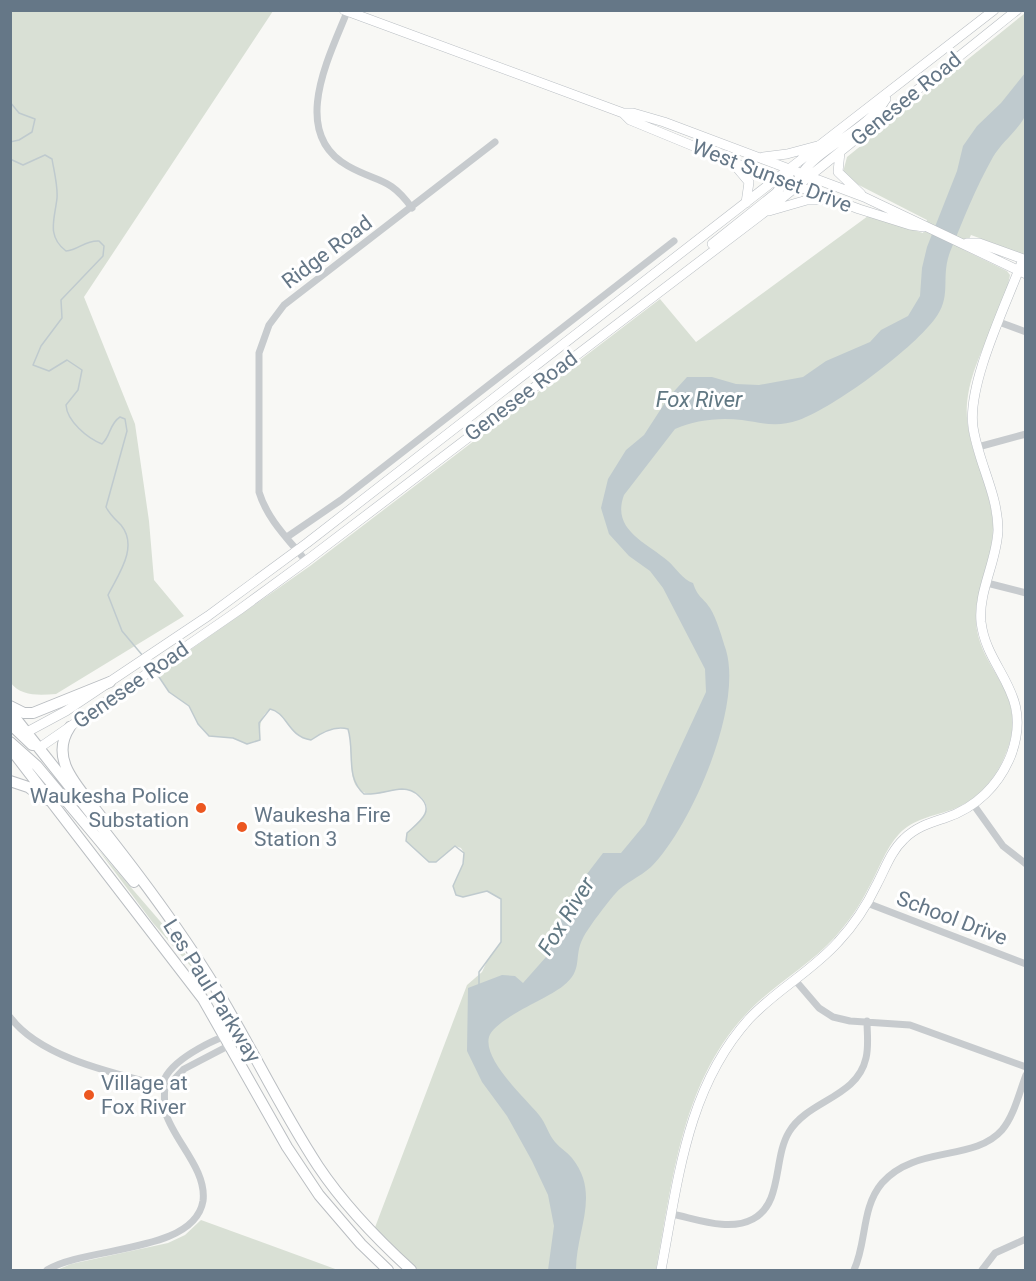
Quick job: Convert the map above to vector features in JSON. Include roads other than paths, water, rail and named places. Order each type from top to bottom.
[{"type":"main road","name":"Genesee Road","points":[[16,746],[158,647],[208,616],[297,550],[746,203],[782,180],[790,169],[888,95],[994,10]]},
{"type":"main road","name":"Genesee Road","points":[[16,746],[39,748],[306,561],[766,211],[797,186],[805,174],[840,152],[1017,10]]},
{"type":"main road","name":"West Sunset Drive","points":[[345,11],[623,113],[633,113],[664,123],[805,174],[864,196],[913,218],[926,227],[967,243],[979,243],[1024,260]]},
{"type":"main road","points":[[805,174],[877,113],[888,95]]},
{"type":"main road","name":"West Sunset Drive","points":[[623,113],[630,120],[732,162],[838,201],[910,225],[926,227]]},
{"type":"main road","points":[[760,158],[787,154],[822,144]]},
{"type":"main road","points":[[840,152],[838,172],[864,196]]},
{"type":"main road","points":[[732,162],[749,183],[746,203]]},
{"type":"main road","points":[[702,258],[710,246],[782,180]]},
{"type":"main road","points":[[766,211],[807,200],[838,201]]},
{"type":"main road","name":"West Sunset Drive","points":[[967,243],[976,252],[1022,272]]},
{"type":"main road","points":[[661,1270],[688,1134],[710,1073],[750,1018],[837,943],[867,903],[892,853],[904,839],[923,825],[956,814],[974,804],[991,789],[1004,770],[1016,732],[1011,689],[983,632],[981,613],[998,526],[996,508],[978,447],[972,414],[974,394],[999,322],[1022,272],[1024,260]]},
{"type":"main road","points":[[10,708],[24,713],[33,713],[110,682]]},
{"type":"main road","name":"Les Paul Parkway","points":[[10,708],[16,746],[70,824],[181,967],[227,1040],[305,1175],[337,1217],[388,1270]]},
{"type":"main road","points":[[10,724],[16,746],[177,932]]},
{"type":"main road","points":[[70,728],[61,744],[63,760],[104,820],[120,852]]},
{"type":"main road","name":"Les Paul Parkway","points":[[16,746],[39,748],[120,852],[210,978],[301,1139],[332,1186],[372,1233],[411,1270]]},
{"type":"main road","points":[[10,781],[34,790],[70,824]]},
{"type":"street","points":[[345,11],[317,99],[317,123],[320,135],[336,158],[348,166],[391,184],[412,208]]},
{"type":"street","name":"Ridge Road","points":[[306,561],[263,505],[260,492],[258,365],[264,334],[284,305],[495,142]]},
{"type":"street","name":"Genesee Road","points":[[287,537],[341,500],[674,241]]},
{"type":"street","points":[[999,322],[1026,332]]},
{"type":"street","points":[[978,447],[1026,434]]},
{"type":"street","points":[[987,583],[1026,593]]},
{"type":"street","points":[[974,804],[1003,846],[1026,864]]},
{"type":"street","name":"School Drive","points":[[867,903],[1026,964]]},
{"type":"street","points":[[795,980],[811,1001],[826,1013],[850,1021],[901,1023],[920,1027],[1026,1066]]},
{"type":"street","points":[[10,1017],[18,1027],[46,1048],[117,1074],[167,1087]]},
{"type":"street","points":[[672,1214],[726,1224],[743,1223],[758,1216],[773,1193],[780,1152],[790,1130],[801,1117],[844,1090],[859,1074],[867,1053],[867,1021]]},
{"type":"street","points":[[47,1270],[75,1257],[174,1236],[196,1218],[202,1202],[201,1182],[167,1115],[164,1099],[167,1087],[165,1078],[175,1065],[240,1033]]},
{"type":"street","points":[[167,1087],[184,1069],[240,1033]]},
{"type":"street","points":[[854,1270],[870,1203],[880,1185],[894,1172],[912,1161],[978,1145],[992,1138],[1007,1122],[1026,1075]]},
{"type":"street","points":[[982,1270],[995,1252],[1026,1239]]},
{"type":"water","name":"Fox River","points":[[1025,73],[1026,114],[996,152],[975,192],[947,262],[943,303],[934,320],[923,333],[871,377],[832,403],[799,420],[777,424],[716,419],[690,423],[675,429],[624,495],[621,507],[626,526],[693,583],[698,594],[713,612],[726,650],[729,674],[727,702],[710,765],[697,796],[666,849],[651,867],[619,890],[589,928],[580,945],[576,969],[569,980],[555,991],[500,1023],[489,1037],[492,1056],[498,1067],[541,1118],[555,1142],[572,1158],[585,1185],[585,1212],[576,1270],[548,1270],[554,1226],[548,1195],[507,1116],[482,1082],[467,1051],[468,988],[502,975],[515,976],[523,983],[546,957],[559,922],[575,898],[577,887],[603,853],[621,853],[645,824],[706,692],[705,669],[663,588],[650,571],[629,556],[609,534],[601,508],[608,479],[626,450],[644,435],[668,398],[687,377],[712,377],[736,384],[759,385],[803,377],[826,361],[870,342],[881,330],[908,316],[920,296],[922,268],[927,247],[957,171],[963,146],[977,126],[1001,103]]},
{"type":"waterway","points":[[10,102],[19,113],[35,119],[32,132],[19,140],[10,142]]},
{"type":"waterway","points":[[10,159],[23,165],[45,155],[52,159],[57,193],[54,233],[66,251],[94,241],[99,241],[104,246],[103,256],[61,300],[62,318],[41,346],[33,365],[49,371],[67,360],[82,370],[78,390],[66,405],[67,411],[74,423],[96,441],[102,444],[116,420],[120,417],[125,419],[127,431],[106,507],[121,525],[128,542],[125,561],[108,595],[122,631],[143,656]]},
{"type":"waterway","points":[[155,671],[169,692],[189,706],[198,724],[209,736],[233,738],[247,744],[260,740],[259,723],[270,709],[281,715],[303,738],[311,740],[329,730],[348,729],[352,772],[354,780],[364,794],[407,789],[419,796],[424,801],[426,811],[421,820],[407,833],[406,841],[429,862],[436,862],[455,846],[464,853],[463,864],[453,886],[456,895],[463,897],[487,891],[501,899],[501,942],[479,972],[479,984]]},
{"type":"place","name":"Waukesha Police Substation","points":[[201,808]]},
{"type":"place","name":"Waukesha Fire Station 3","points":[[242,827]]},
{"type":"place","name":"Village at Fox River","points":[[89,1095]]}]
